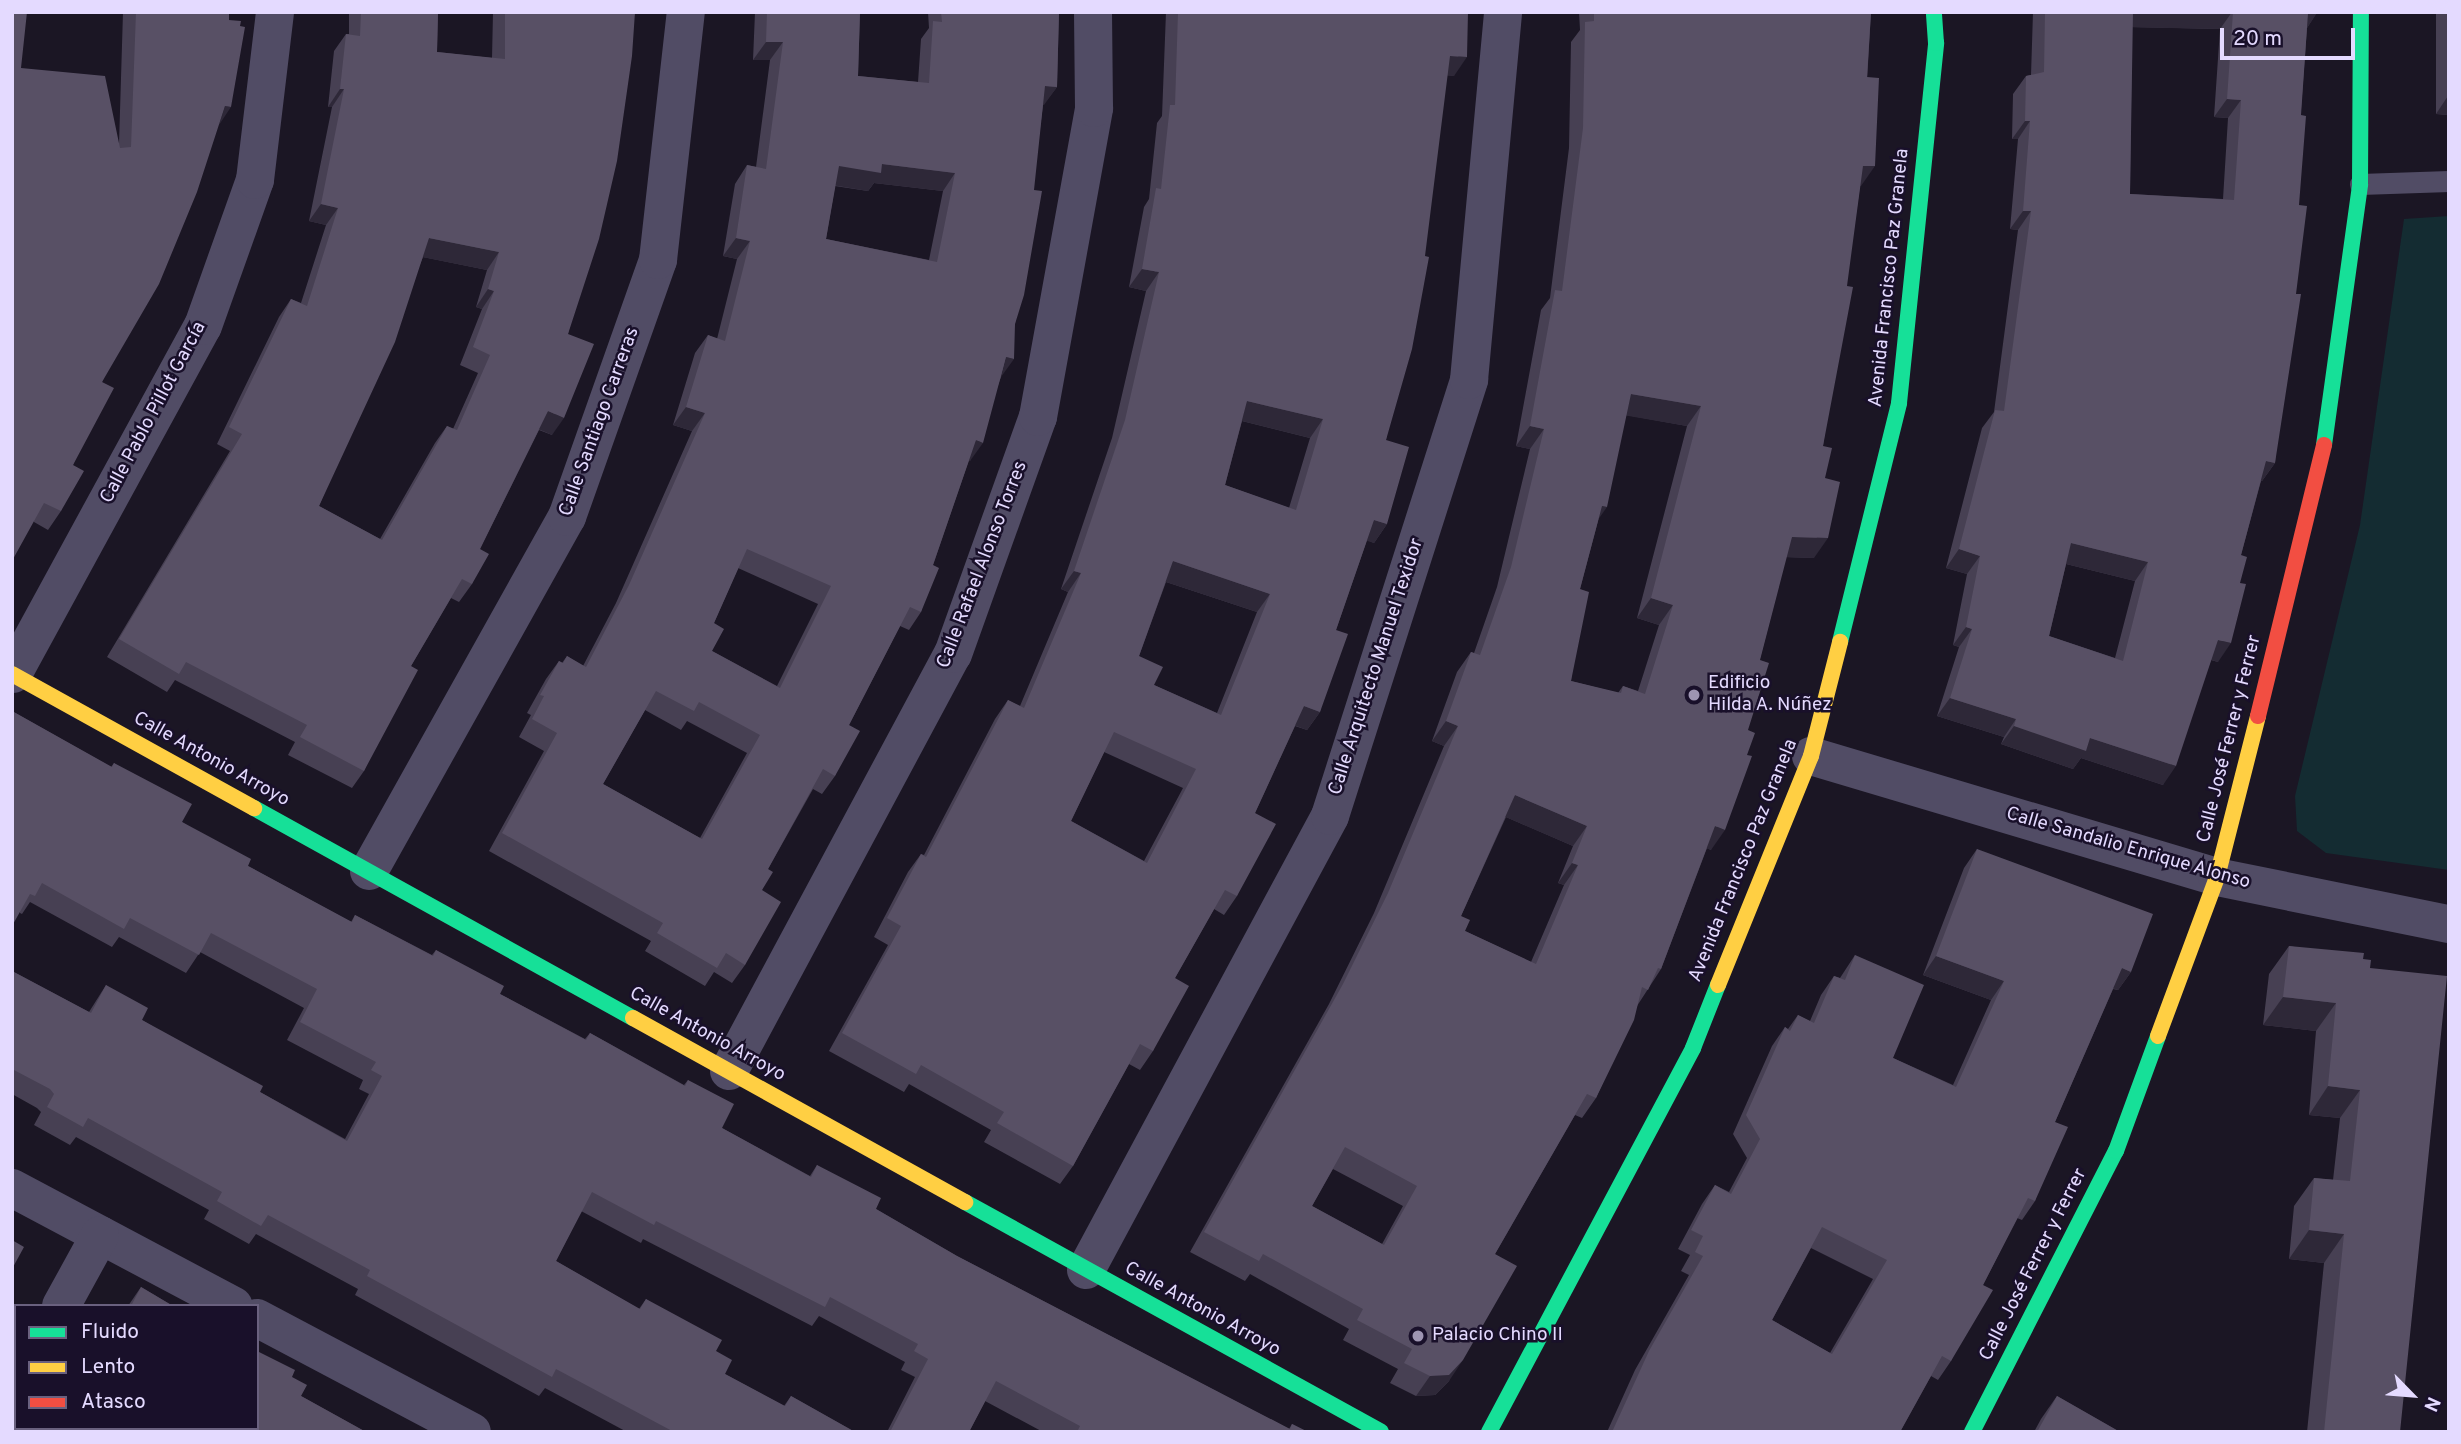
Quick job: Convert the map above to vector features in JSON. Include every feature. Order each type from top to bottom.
[{"type":"street","name":"Calle Pablo Pillot García","points":[[13,674],[203,326],[255,180],[275,12]]},
{"type":"street","name":"Calle Santiago Carreras","points":[[369,871],[567,517],[658,260],[686,12]]},
{"type":"street","name":"Calle Rafael Alonso Torres","points":[[729,1071],[953,654],[1038,417],[1094,108],[1093,12]]},
{"type":"street","name":"Calle Arquitecto Manuel Texidor","points":[[1086,1270],[1334,802],[1469,380],[1503,12]]},
{"type":"street","name":"Avenida Francisco Paz Granela","points":[[1489,1432],[1693,1048],[1811,757],[1899,403],[1936,43],[1934,12]]},
{"type":"street","name":"Calle José Ferrer y Ferrer","points":[[1972,1432],[2116,1151],[2217,877],[2320,468],[2360,184],[2361,12]]},
{"type":"street","name":"Calle Antonio Arroyo","points":[[13,674],[1381,1432]]},
{"type":"street","name":"Calle Sandalio Enrique Alonso","points":[[1811,757],[2217,877],[2449,925]]},
{"type":"street","points":[[12,1188],[230,1304]]},
{"type":"street","points":[[62,1304],[100,1235]]},
{"type":"street","points":[[259,1319],[472,1432]]},
{"type":"lane","points":[[2360,184],[2449,181]]},
{"type":"green space","points":[[2449,216],[2449,870],[2326,853],[2297,831],[2295,796],[2360,525],[2404,219]]},
{"type":"building","points":[[12,12],[27,12],[21,68],[105,76],[120,148],[131,147],[136,12],[229,12],[229,20],[241,21],[240,26],[245,27],[231,107],[225,106],[197,192],[159,284],[102,382],[114,388],[73,465],[84,471],[61,511],[44,503],[12,561]]},
{"type":"building","points":[[361,12],[438,12],[437,52],[505,59],[505,12],[635,12],[632,56],[617,161],[599,239],[568,334],[594,344],[564,418],[548,411],[480,549],[489,554],[472,584],[462,579],[411,666],[418,670],[364,771],[300,737],[307,725],[186,662],[179,674],[119,639],[242,434],[229,427],[291,299],[307,306],[338,208],[321,204],[344,89],[340,89],[346,34],[360,36]],"holes":[[[429,238],[499,252],[488,289],[494,291],[473,347],[490,355],[457,430],[447,426],[382,540],[319,506],[395,342]]]},
{"type":"building","points":[[767,12],[860,12],[858,76],[929,83],[933,21],[942,22],[941,12],[1059,12],[1057,87],[1045,86],[1034,190],[1042,191],[1024,295],[1015,324],[1014,359],[1006,357],[983,443],[976,440],[933,565],[939,568],[921,612],[910,607],[849,725],[860,731],[835,776],[823,769],[768,869],[773,872],[762,890],[781,902],[745,965],[726,953],[717,968],[657,933],[663,923],[502,833],[557,733],[532,719],[544,696],[540,695],[559,661],[563,663],[567,656],[586,667],[629,585],[705,413],[686,407],[708,335],[725,341],[750,241],[736,238],[747,165],[766,169],[783,42],[766,42]],"holes":[[[882,164],[955,173],[937,262],[826,239],[839,166],[881,173]],[[747,549],[831,586],[780,688],[712,651],[724,629],[714,623]],[[656,691],[694,711],[699,702],[760,735],[702,839],[603,784]]]},
{"type":"building","points":[[1178,12],[1468,12],[1467,57],[1450,56],[1425,256],[1429,257],[1412,349],[1386,440],[1409,447],[1387,524],[1374,520],[1336,630],[1348,634],[1320,712],[1304,706],[1255,813],[1276,824],[1237,896],[1225,890],[1175,978],[1189,986],[1153,1051],[1140,1044],[1073,1166],[997,1123],[1004,1112],[921,1065],[916,1074],[842,1033],[901,926],[887,918],[921,854],[926,857],[1008,700],[1024,708],[1081,573],[1074,571],[1125,420],[1159,272],[1142,269],[1156,188],[1161,189],[1170,105],[1175,105]],"holes":[[[1247,401],[1323,419],[1296,510],[1225,485]],[[1173,561],[1270,594],[1221,715],[1154,685],[1163,667],[1139,656]],[[1114,732],[1196,769],[1147,863],[1071,821]]]},
{"type":"building","points":[[1594,12],[1871,12],[1867,77],[1879,78],[1875,166],[1863,166],[1847,286],[1853,287],[1823,446],[1832,448],[1825,478],[1840,482],[1828,538],[1792,537],[1760,660],[1769,663],[1748,730],[1755,733],[1747,755],[1752,756],[1725,830],[1715,826],[1661,969],[1658,968],[1648,990],[1642,987],[1634,1020],[1596,1098],[1587,1094],[1495,1254],[1517,1266],[1463,1360],[1449,1375],[1430,1376],[1404,1363],[1412,1349],[1357,1320],[1363,1309],[1263,1254],[1259,1261],[1204,1232],[1343,984],[1388,893],[1458,726],[1446,721],[1471,652],[1480,655],[1511,567],[1544,429],[1530,426],[1555,290],[1562,291],[1583,128],[1585,22],[1594,21]],"holes":[[[1631,394],[1701,406],[1651,598],[1673,605],[1645,694],[1623,686],[1621,693],[1571,681],[1589,592],[1580,589],[1602,506],[1607,507]],[[1515,795],[1587,826],[1572,863],[1578,865],[1536,964],[1465,931],[1470,920],[1461,916]],[[1345,1147],[1417,1186],[1384,1245],[1312,1206]]]},
{"type":"building","points":[[2045,12],[2133,12],[2130,194],[2234,200],[2241,100],[2227,99],[2233,12],[2317,12],[2308,13],[2301,115],[2306,116],[2299,205],[2307,206],[2296,294],[2301,294],[2275,463],[2266,461],[2241,555],[2247,557],[2240,583],[2246,584],[2231,643],[2218,640],[2176,766],[2090,738],[2086,751],[2014,726],[2016,719],[1950,698],[1972,629],[1966,627],[1980,556],[1959,549],[1995,410],[2004,411],[2031,211],[2023,211],[2030,121],[2025,121],[2026,76],[2044,72]],"holes":[[[2071,543],[2148,562],[2123,661],[2049,636]]]},
{"type":"building","points":[[2449,17],[2449,96],[2448,96]]},
{"type":"building","points":[[12,711],[112,767],[114,763],[192,804],[182,822],[251,859],[248,866],[352,922],[355,915],[433,956],[436,950],[504,986],[500,994],[586,1040],[590,1033],[685,1086],[688,1080],[734,1104],[722,1128],[811,1177],[817,1165],[881,1198],[876,1209],[957,1256],[1290,1429],[1292,1424],[1308,1432],[1077,1432],[1080,1426],[996,1381],[969,1432],[890,1432],[928,1359],[914,1351],[918,1344],[830,1297],[825,1307],[656,1221],[654,1225],[592,1192],[556,1261],[640,1309],[646,1299],[722,1340],[716,1351],[732,1360],[725,1374],[785,1406],[791,1396],[855,1432],[674,1432],[556,1369],[552,1377],[367,1276],[370,1270],[268,1215],[261,1226],[217,1201],[222,1192],[88,1118],[83,1127],[47,1107],[54,1094],[50,1089],[12,1069],[12,971],[91,1013],[106,985],[148,1008],[142,1020],[263,1086],[260,1092],[347,1141],[382,1076],[371,1070],[376,1062],[300,1022],[317,989],[211,933],[199,955],[130,918],[124,929],[42,883],[35,896],[30,894],[12,926]]},
{"type":"building","points":[[1977,849],[2153,914],[2131,972],[2122,968],[2055,1122],[2068,1127],[2035,1201],[2028,1198],[1983,1285],[1993,1290],[1951,1361],[1942,1356],[1900,1432],[1612,1432],[1649,1351],[1703,1256],[1695,1252],[1703,1236],[1691,1230],[1715,1185],[1731,1194],[1760,1139],[1746,1115],[1785,1027],[1790,1031],[1798,1015],[1814,1023],[1834,976],[1845,980],[1855,955],[1924,985],[1893,1058],[1956,1087],[2004,981],[1936,956]],"holes":[[[1822,1227],[1887,1260],[1832,1354],[1772,1320]]]},
{"type":"building","points":[[2289,946],[2364,953],[2363,959],[2371,960],[2370,968],[2447,976],[2400,1432],[2324,1432],[2344,1234],[2309,1230],[2314,1178],[2350,1181],[2360,1090],[2328,1086],[2336,1003],[2283,997]]},
{"type":"building","points":[[12,1240],[24,1247],[12,1269]]},
{"type":"building","points":[[141,1287],[170,1304],[132,1304]]},
{"type":"building","points":[[259,1352],[295,1370],[292,1377],[307,1385],[301,1396],[366,1432],[73,1432],[259,1430]]},
{"type":"building","points":[[2057,1396],[2120,1432],[2037,1432]]},
{"type":"traffic: fast","points":[[1840,642],[1899,403],[1936,43],[1934,12]]},
{"type":"traffic: fast","points":[[2324,445],[2360,184],[2361,12]]},
{"type":"traffic: fast","points":[[254,808],[633,1018]]},
{"type":"traffic: fast","points":[[1489,1432],[1693,1048],[1718,985]]},
{"type":"traffic: fast","points":[[1972,1432],[2116,1151],[2158,1036]]},
{"type":"traffic: fast","points":[[965,1202],[1381,1432]]},
{"type":"traffic: slow","points":[[1718,985],[1811,756],[1840,642]]},
{"type":"traffic: slow","points":[[12,674],[254,808]]},
{"type":"traffic: slow","points":[[2158,1036],[2217,877],[2258,716]]},
{"type":"traffic: slow","points":[[633,1018],[965,1202]]},
{"type":"traffic: jam","points":[[2258,716],[2324,445]]},
{"type":"place","name":"Edificio Hilda A. Núñez","points":[[1694,695]]},
{"type":"place","name":"Palacio Chino II","points":[[1418,1336]]}]
